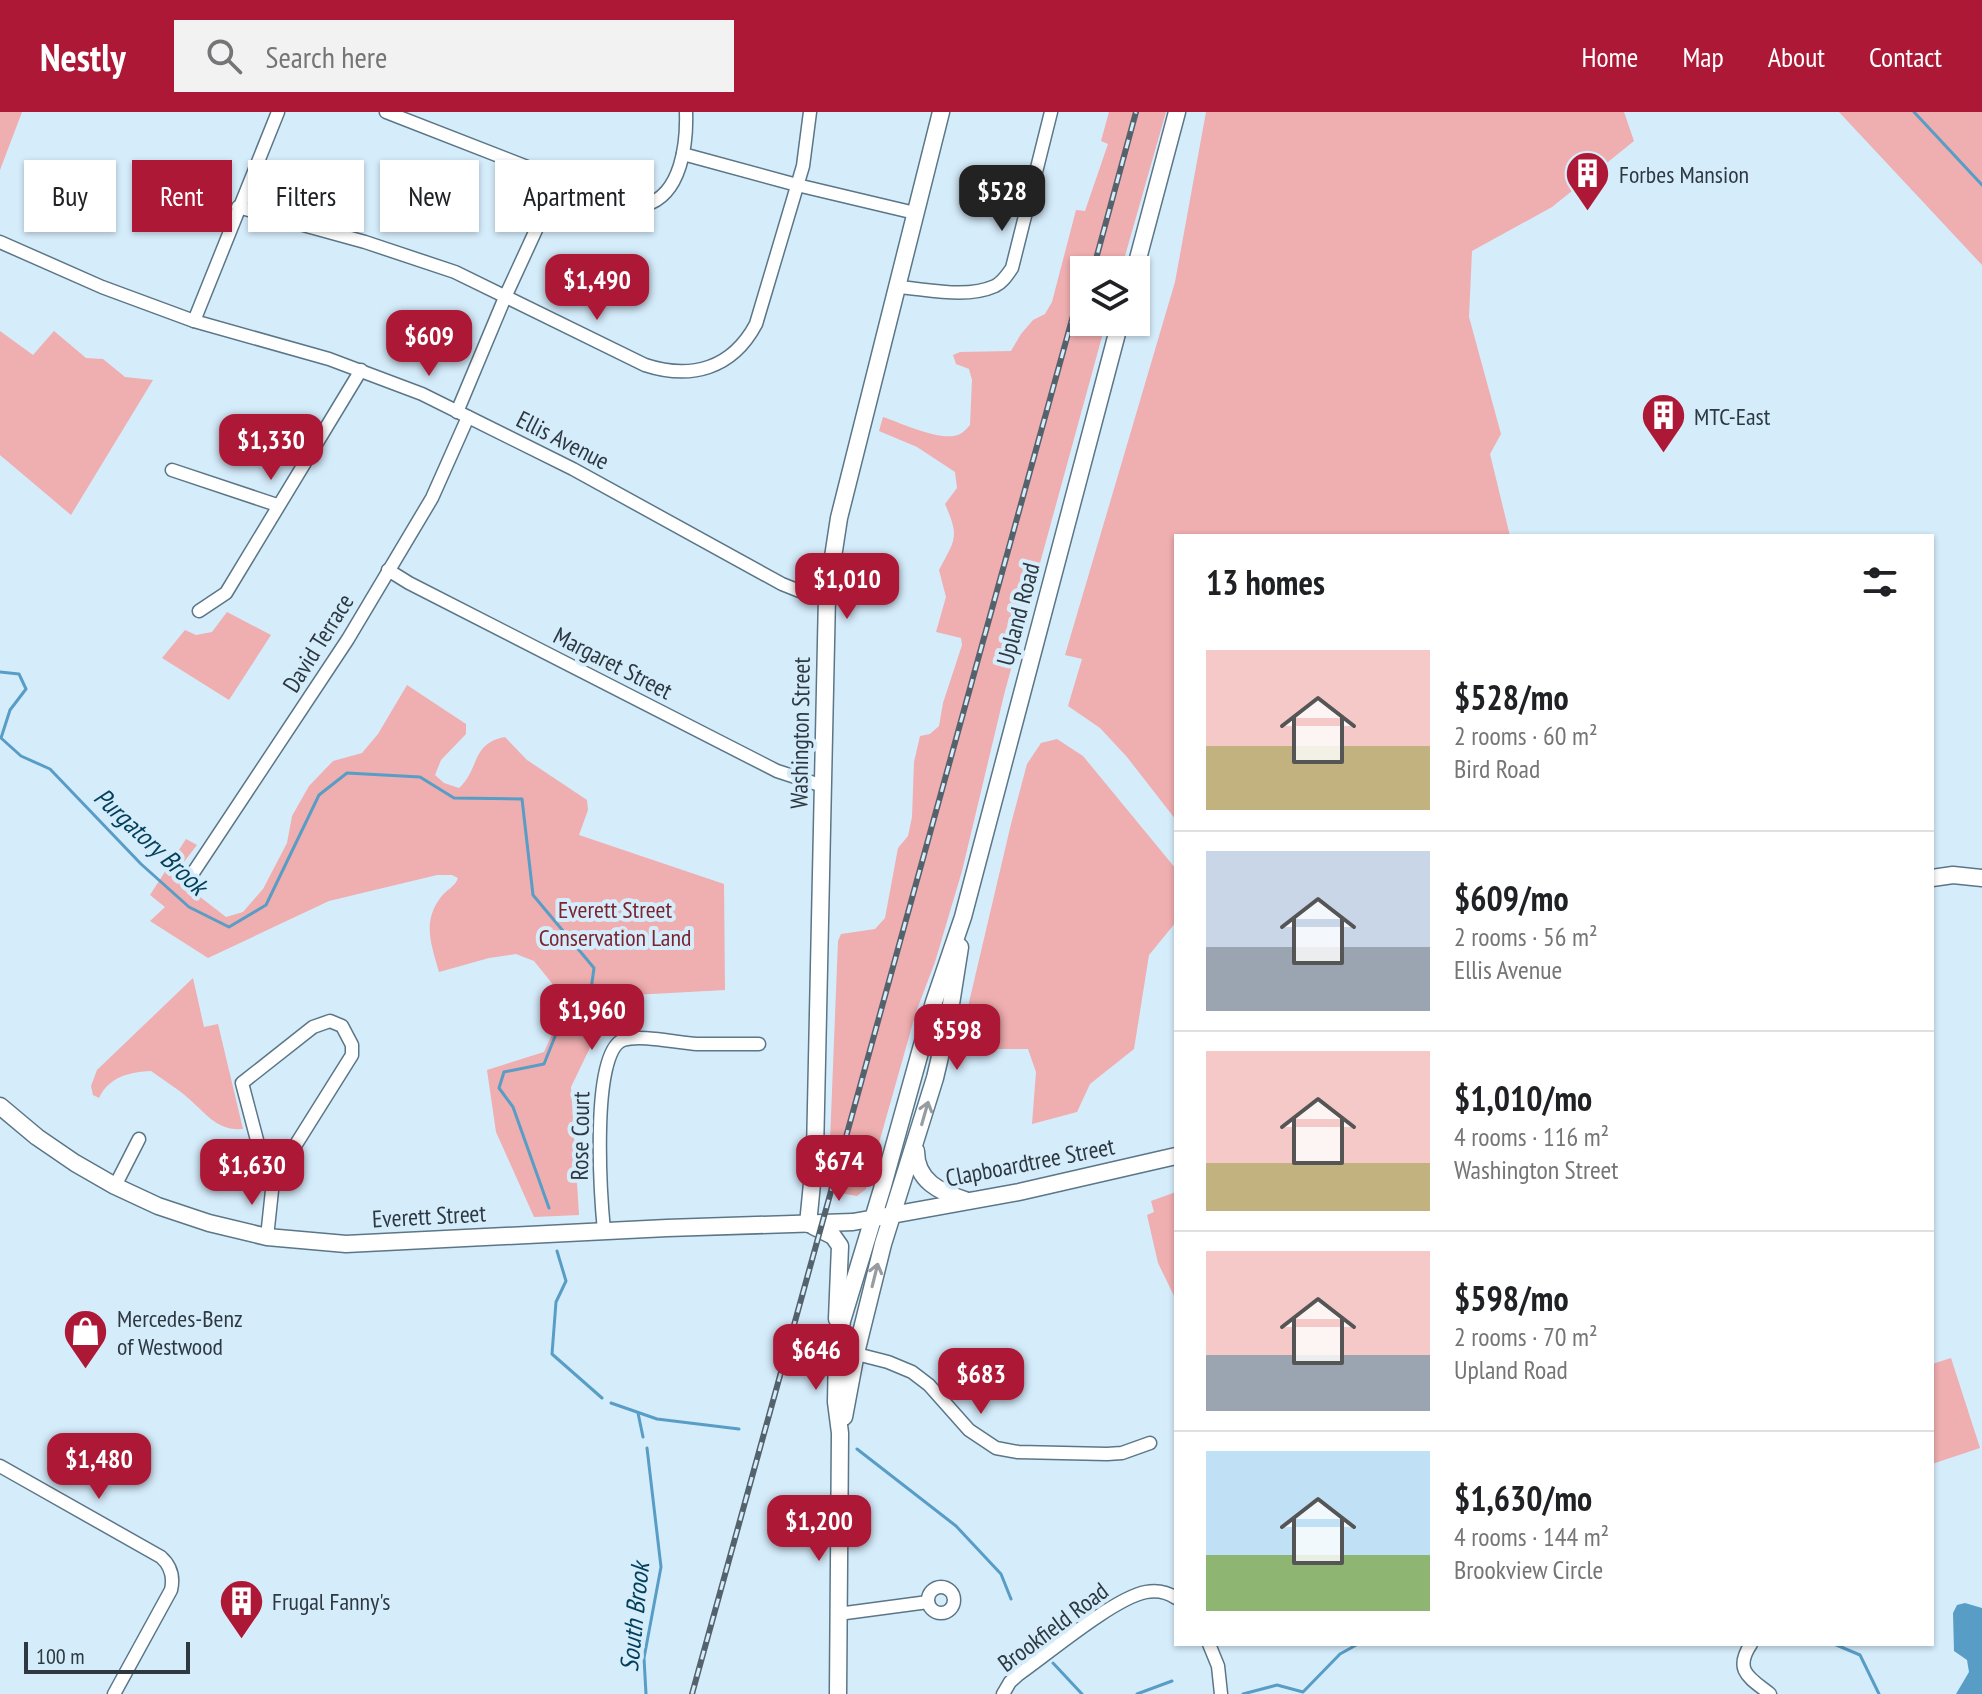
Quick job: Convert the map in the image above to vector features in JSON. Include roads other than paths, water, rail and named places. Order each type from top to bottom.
[{"type":"main road","name":"Washington Street","points":[[808,1224],[815,1153],[827,596],[839,518],[941,112]]},
{"type":"main road","points":[[1139,256],[1177,112]]},
{"type":"main road","name":"Upland Road","points":[[873,1219],[934,1002],[963,917],[1116,336]]},
{"type":"main road","points":[[1934,878],[1953,875],[1982,878]]},
{"type":"main road","name":"Upland Road","points":[[894,1215],[948,1023],[963,917]]},
{"type":"main road","name":"Everett Street","points":[[0,1106],[48,1145],[115,1186],[194,1219],[267,1237],[370,1244],[808,1224],[894,1215]]},
{"type":"main road","points":[[916,1145],[918,1168],[927,1181],[943,1192],[967,1200]]},
{"type":"main road","name":"Clapboardtree Street","points":[[894,1215],[1019,1192],[1174,1156]]},
{"type":"main road","points":[[840,1433],[883,1244],[894,1215]]},
{"type":"main road","points":[[837,1349],[842,1321],[873,1219]]},
{"type":"main road","points":[[808,1224],[833,1236],[840,1246],[836,1402],[840,1433],[838,1694]]},
{"type":"street","points":[[194,321],[278,112]]},
{"type":"street","points":[[386,112],[508,160]]},
{"type":"street","points":[[654,199],[673,180],[683,154],[686,112]]},
{"type":"street","points":[[238,207],[365,242],[455,272],[645,365],[683,374],[706,368],[733,354],[748,340],[756,324],[803,166],[810,112]]},
{"type":"street","points":[[897,287],[969,292],[996,286],[1004,280],[1012,268],[1051,112]]},
{"type":"street","points":[[683,154],[915,213]]},
{"type":"street","name":"David Terrace","points":[[187,882],[348,639],[432,498],[506,295],[535,232]]},
{"type":"street","name":"Ellis Avenue","points":[[0,242],[102,287],[194,321],[361,370],[422,394],[573,469],[782,584],[802,592],[827,596]]},
{"type":"street","points":[[199,611],[226,593],[361,370]]},
{"type":"street","points":[[172,470],[277,505]]},
{"type":"street","name":"Margaret Street","points":[[388,570],[777,771],[823,786]]},
{"type":"street","points":[[267,1237],[273,1181],[352,1055],[352,1045],[342,1026],[330,1021],[313,1027],[242,1083],[262,1159],[273,1181]]},
{"type":"street","name":"Rose Court","points":[[604,1231],[601,1143],[603,1084],[612,1050],[623,1040],[640,1039],[696,1044],[759,1044]]},
{"type":"street","points":[[115,1186],[139,1139]]},
{"type":"street","points":[[837,1349],[912,1372],[929,1385],[969,1430],[996,1448],[1018,1452],[1107,1454],[1122,1453],[1150,1443]]},
{"type":"street","points":[[0,1466],[161,1557],[169,1567],[171,1590],[114,1694]]},
{"type":"street","name":"Brookfield Road","points":[[1003,1694],[1019,1674],[1124,1601],[1159,1591],[1174,1597]]},
{"type":"street","points":[[838,1614],[928,1602]]},
{"type":"street","points":[[1210,1646],[1218,1666],[1221,1694]]},
{"type":"street","points":[[1750,1646],[1742,1666],[1746,1674],[1770,1694]]},
{"type":"water","points":[[1965,1603],[1982,1608],[1982,1694],[1956,1694],[1969,1672],[1967,1660],[1954,1651],[1953,1613],[1957,1605]]},
{"type":"waterway","points":[[1914,112],[1982,185]]},
{"type":"waterway","name":"Purgatory Brook","points":[[0,672],[19,674],[26,689],[10,710],[1,738],[21,756],[50,769],[141,864],[189,907],[229,927],[266,905],[319,795],[347,773],[420,777],[454,798],[522,799],[533,895],[594,968],[589,1004],[558,1029],[544,1064],[504,1072],[499,1088],[513,1107],[549,1208]]},
{"type":"waterway","name":"Purgatory Brook","points":[[557,1251],[566,1281],[556,1302],[552,1354],[602,1398]]},
{"type":"waterway","name":"Purgatory Brook","points":[[611,1403],[657,1419],[739,1429]]},
{"type":"waterway","name":"South Brook","points":[[638,1413],[643,1437]]},
{"type":"waterway","name":"South Brook","points":[[646,1694],[644,1658],[661,1567],[647,1448]]},
{"type":"waterway","name":"Purgatory Brook","points":[[857,1449],[956,1526],[1001,1574],[1011,1599]]},
{"type":"waterway","name":"Purgatory Brook","points":[[1243,1694],[1277,1685],[1303,1692],[1340,1654],[1354,1646]]},
{"type":"waterway","name":"Purgatory Brook","points":[[1839,1646],[1860,1655],[1879,1694]]},
{"type":"waterway","name":"Purgatory Brook","points":[[1053,1663],[1082,1694]]},
{"type":"waterway","name":"Purgatory Brook","points":[[1137,1694],[1172,1681]]},
{"type":"railway","points":[[1097,256],[1136,112]]},
{"type":"railway","points":[[692,1694],[1070,327]]},
{"type":"place","name":"Forbes Mansion","points":[[1588,213]]},
{"type":"place","name":"MTC-East","points":[[1663,455]]},
{"type":"place","name":"Mercedes-Benz of Westwood","points":[[86,1371]]},
{"type":"place","name":"Frugal Fanny's","points":[[241,1640]]},
{"type":"park label","name":"Everett Street Conservation Land","points":[[615,923]]}]
